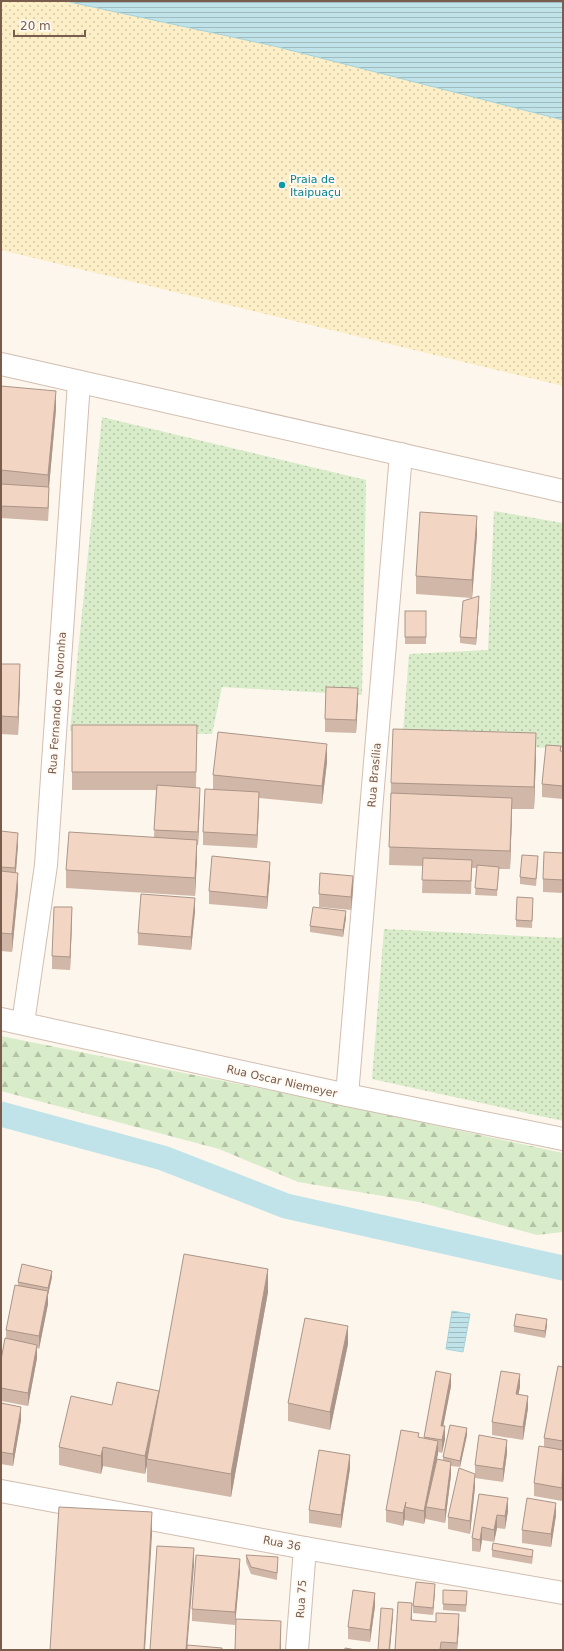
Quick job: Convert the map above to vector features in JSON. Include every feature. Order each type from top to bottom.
[{"type":"street","points":[[1,364],[563,491]]},
{"type":"street","name":"Rua Fernando de Noronha","points":[[23,1023],[46,865],[79,382]]},
{"type":"street","name":"Rua Brasília","points":[[347,1095],[401,454]]},
{"type":"street","name":"Rua Oscar Niemeyer","points":[[1,1019],[347,1095],[563,1139]]},
{"type":"street","name":"Rua 36","points":[[1,1491],[305,1548],[563,1593]]},
{"type":"street","name":"Rua 75","points":[[297,1650],[305,1548]]},
{"type":"green space","points":[[102,417],[366,480],[362,695],[222,687],[212,734],[70,731]]},
{"type":"green space","points":[[494,511],[563,523],[563,748],[402,744],[409,654],[488,650]]},
{"type":"green space","points":[[384,929],[563,938],[563,1121],[372,1079]]},
{"type":"green space","points":[[1,1036],[338,1104],[563,1153],[563,1232],[537,1235],[419,1202],[298,1182],[219,1149],[1,1091]]},
{"type":"sand","name":"Praia de Itaipuaçu","points":[[1,1],[65,1],[274,46],[563,120],[563,386],[1,250]]},
{"type":"water","points":[[65,1],[563,1],[563,120],[274,46]]},
{"type":"water","points":[[452,1311],[470,1314],[463,1352],[446,1349]]},
{"type":"building","points":[[1,386],[56,391],[48,475],[1,470]]},
{"type":"building","points":[[1,484],[49,487],[48,508],[1,506]]},
{"type":"building","points":[[420,512],[477,516],[472,580],[416,576]]},
{"type":"building","points":[[479,596],[476,638],[460,637],[463,601]]},
{"type":"building","points":[[405,611],[426,611],[426,637],[405,637]]},
{"type":"building","points":[[1,664],[20,664],[18,717],[1,716]]},
{"type":"building","points":[[326,687],[358,688],[356,720],[325,719]]},
{"type":"building","points":[[72,725],[197,725],[196,772],[72,772]]},
{"type":"building","points":[[393,729],[536,733],[534,787],[391,783]]},
{"type":"building","points":[[218,732],[327,744],[322,786],[213,775]]},
{"type":"building","points":[[546,745],[561,746],[560,751],[563,751],[563,786],[542,784]]},
{"type":"building","points":[[157,785],[200,788],[198,832],[154,830]]},
{"type":"building","points":[[205,789],[259,792],[257,835],[203,832]]},
{"type":"building","points":[[391,793],[512,798],[510,851],[389,847]]},
{"type":"building","points":[[1,831],[18,833],[15,868],[1,867]]},
{"type":"building","points":[[69,832],[197,840],[195,878],[66,870]]},
{"type":"building","points":[[544,852],[563,853],[563,880],[543,879]]},
{"type":"building","points":[[522,855],[538,856],[536,879],[520,877]]},
{"type":"building","points":[[212,856],[270,862],[267,897],[209,891]]},
{"type":"building","points":[[423,858],[472,860],[471,881],[422,880]]},
{"type":"building","points":[[477,865],[499,867],[497,890],[475,888]]},
{"type":"building","points":[[1,871],[18,873],[12,934],[1,933]]},
{"type":"building","points":[[320,873],[353,876],[351,897],[319,894]]},
{"type":"building","points":[[141,894],[195,898],[191,937],[138,933]]},
{"type":"building","points":[[517,897],[533,898],[532,921],[516,920]]},
{"type":"building","points":[[54,907],[72,907],[70,957],[52,956]]},
{"type":"building","points":[[313,907],[346,911],[343,930],[310,926]]},
{"type":"building","points":[[184,1254],[268,1269],[231,1474],[147,1459]]},
{"type":"building","points":[[22,1264],[52,1271],[48,1288],[18,1282]]},
{"type":"building","points":[[15,1285],[48,1291],[39,1336],[6,1330]]},
{"type":"building","points":[[516,1314],[547,1319],[545,1331],[514,1326]]},
{"type":"building","points":[[305,1318],[348,1326],[330,1412],[288,1403]]},
{"type":"building","points":[[5,1338],[37,1345],[28,1393],[1,1388],[1,1360]]},
{"type":"building","points":[[558,1366],[563,1367],[563,1441],[544,1438]]},
{"type":"building","points":[[436,1371],[451,1374],[441,1426],[445,1426],[442,1440],[424,1437]]},
{"type":"building","points":[[501,1371],[520,1374],[516,1394],[528,1396],[523,1427],[492,1422]]},
{"type":"building","points":[[117,1382],[159,1391],[145,1456],[103,1447],[101,1456],[59,1447],[71,1396],[112,1405]]},
{"type":"building","points":[[1,1403],[21,1407],[13,1454],[1,1452]]},
{"type":"building","points":[[450,1425],[467,1428],[460,1461],[443,1457]]},
{"type":"building","points":[[401,1430],[419,1433],[418,1437],[438,1441],[424,1511],[405,1507],[406,1502],[403,1513],[386,1510]]},
{"type":"building","points":[[479,1435],[507,1440],[503,1469],[475,1465]]},
{"type":"building","points":[[539,1446],[563,1450],[562,1488],[534,1483]]},
{"type":"building","points":[[319,1450],[350,1455],[341,1515],[309,1510]]},
{"type":"building","points":[[437,1459],[451,1462],[445,1510],[426,1507]]},
{"type":"building","points":[[459,1468],[475,1474],[470,1521],[448,1517]]},
{"type":"building","points":[[479,1494],[508,1498],[505,1516],[497,1515],[494,1530],[482,1527],[480,1540],[472,1538]]},
{"type":"building","points":[[527,1498],[556,1503],[551,1534],[522,1530]]},
{"type":"building","points":[[59,1507],[152,1512],[144,1650],[50,1650]]},
{"type":"building","points":[[493,1543],[533,1550],[532,1557],[492,1550]]},
{"type":"building","points":[[157,1546],[194,1548],[186,1650],[150,1650]]},
{"type":"building","points":[[196,1555],[240,1559],[235,1612],[192,1609]]},
{"type":"building","points":[[246,1555],[278,1557],[277,1573],[251,1567]]},
{"type":"building","points":[[416,1582],[435,1584],[433,1608],[413,1606]]},
{"type":"building","points":[[353,1590],[375,1593],[370,1630],[348,1627]]},
{"type":"building","points":[[443,1590],[467,1591],[466,1605],[443,1604]]},
{"type":"building","points":[[398,1602],[412,1603],[411,1620],[436,1622],[436,1613],[459,1614],[457,1643],[441,1642],[440,1650],[395,1650]]},
{"type":"building","points":[[381,1608],[393,1609],[389,1650],[378,1650]]},
{"type":"building","points":[[236,1619],[281,1621],[280,1650],[235,1650]]},
{"type":"building","points":[[187,1645],[222,1648],[222,1650],[187,1650]]},
{"type":"building","points":[[345,1648],[356,1650],[345,1650]]},
{"type":"waterway","points":[[1,1114],[163,1158],[286,1206],[563,1268]]},
{"type":"place","name":"Praia de Itaipuaçu","points":[[282,185]]}]
